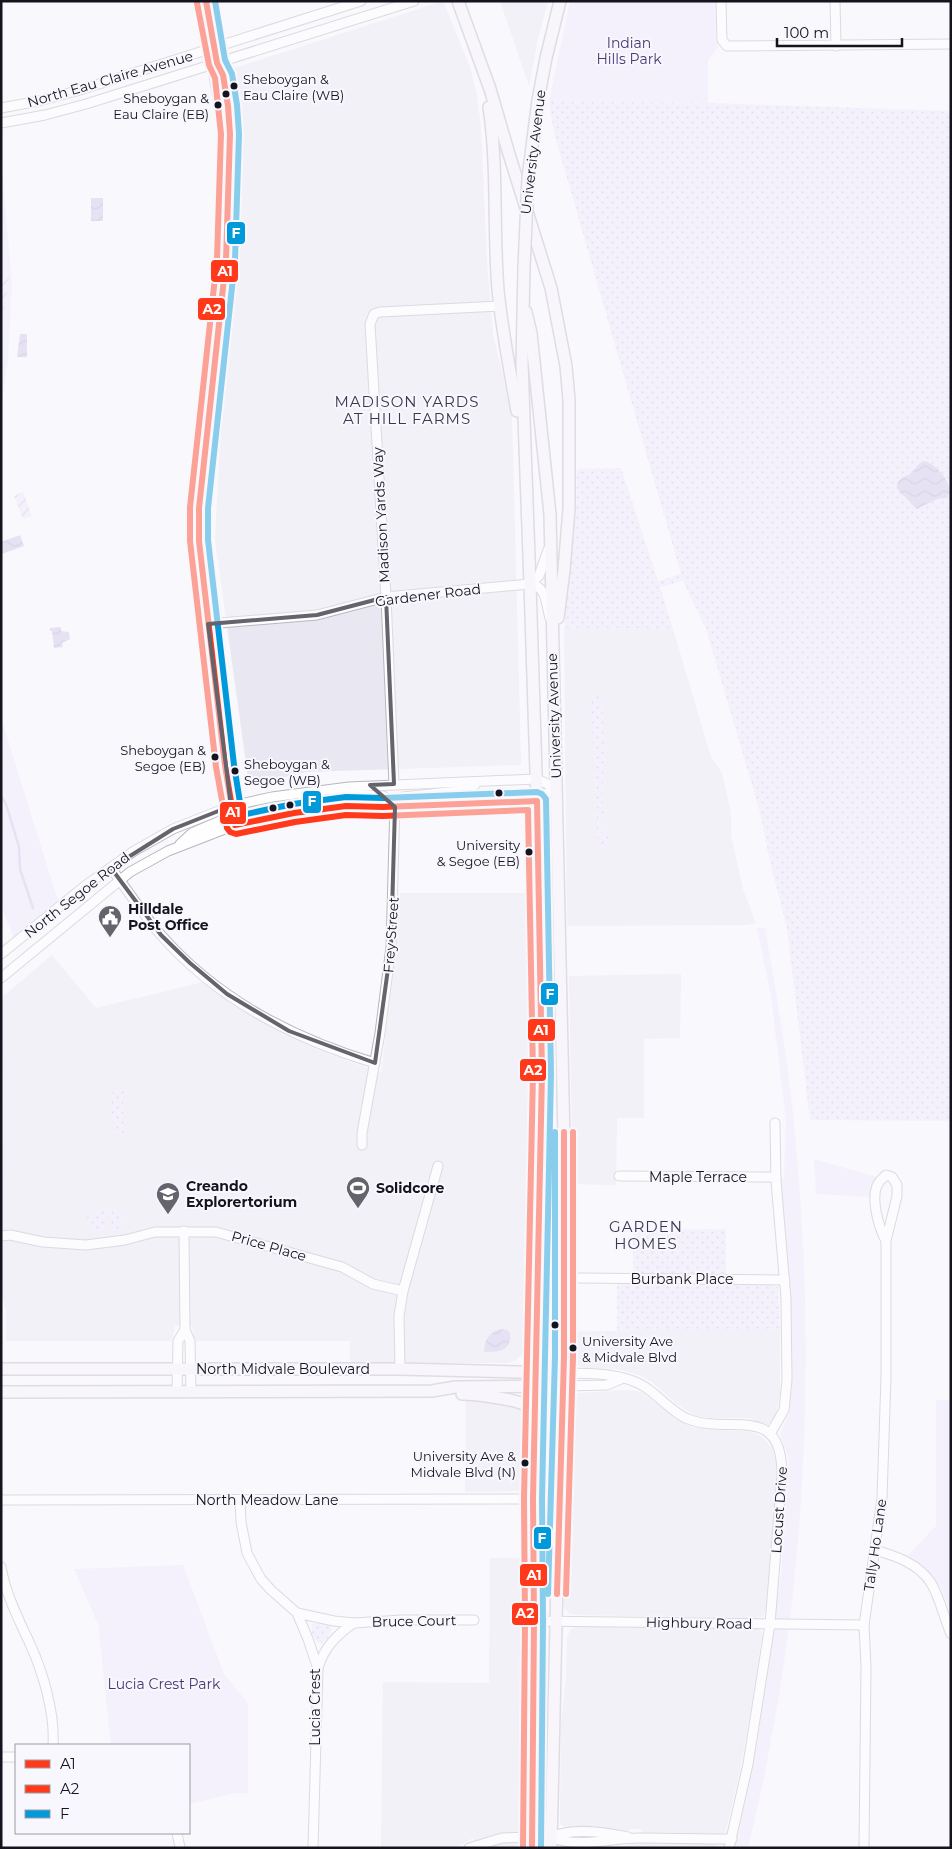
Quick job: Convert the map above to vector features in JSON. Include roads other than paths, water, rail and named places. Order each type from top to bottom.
[{"type":"main road","points":[[458,1],[490,89],[551,288],[566,366],[569,400],[569,509],[557,625],[554,737]]},
{"type":"main road","name":"University Avenue","points":[[532,1842],[533,1499],[537,1381],[542,963],[522,342],[526,206],[532,144],[548,48],[560,1]]},
{"type":"main road","points":[[481,63],[492,124],[500,306],[524,450]]},
{"type":"main road","name":"University Avenue","points":[[524,305],[530,327],[537,379],[551,535],[551,624],[565,1184],[564,1386],[551,1842]]},
{"type":"main road","name":"North Midvale Boulevard","points":[[1,1369],[400,1369],[520,1371],[537,1381],[564,1386]]},
{"type":"main road","name":"North Midvale Boulevard","points":[[1,1392],[432,1391],[537,1381],[564,1373]]},
{"type":"main road","points":[[537,1381],[546,1397],[549,1411],[548,1536],[550,1556],[557,1580]]},
{"type":"main road","points":[[432,1391],[479,1395],[520,1403],[529,1409],[535,1418]]},
{"type":"main road","points":[[532,1797],[541,1832],[551,1842]]},
{"type":"main road","points":[[532,1842],[538,1839],[543,1848]]},
{"type":"street","points":[[206,1],[216,63],[223,75],[230,134],[226,260],[199,508],[201,566],[235,825]]},
{"type":"street","name":"North Eau Claire Avenue","points":[[1,108],[53,98],[214,49],[361,1]]},
{"type":"street","name":"North Eau Claire Avenue","points":[[1,123],[45,115],[86,104],[414,1]]},
{"type":"street","points":[[722,1],[722,40],[724,44],[731,47],[951,44]]},
{"type":"street","points":[[835,1],[836,46]]},
{"type":"street","name":"Madison Yards Way","points":[[394,784],[386,597],[370,324],[374,314],[380,312],[500,306]]},
{"type":"street","points":[[530,584],[536,580],[542,571],[551,535]]},
{"type":"street","points":[[530,584],[538,585],[543,590],[551,624]]},
{"type":"street","name":"Gardener Road","points":[[208,624],[317,615],[386,597],[530,584]]},
{"type":"street","name":"North Segoe Road","points":[[1,954],[85,886],[134,851],[173,829],[231,806],[272,797],[349,787],[394,784],[536,779],[556,788]]},
{"type":"street","points":[[308,793],[383,796],[395,806],[397,801],[403,797],[458,791],[484,782]]},
{"type":"street","points":[[537,802],[556,788]]},
{"type":"street","name":"North Segoe Road","points":[[1,978],[130,872],[179,846],[235,825],[346,806],[537,802]]},
{"type":"street","points":[[179,846],[192,833],[227,818],[231,806]]},
{"type":"street","name":"Frey Street","points":[[362,1145],[362,1133],[376,1063],[391,947],[395,860],[395,806]]},
{"type":"street","points":[[111,868],[161,935],[203,975],[227,994],[262,1017],[288,1031],[340,1053],[376,1063]]},
{"type":"street","points":[[564,1373],[610,1375],[621,1378],[640,1384],[685,1418],[703,1423],[750,1424],[770,1434],[780,1418],[786,1399],[787,1338],[785,1280],[776,1177],[775,1124]]},
{"type":"street","points":[[400,1369],[402,1291],[438,1166]]},
{"type":"street","name":"Tally Ho Lane","points":[[864,1848],[866,1667],[864,1625],[882,1498],[886,1241],[894,1214],[897,1185],[892,1177],[886,1175],[878,1184],[874,1196],[880,1230],[886,1241]]},
{"type":"street","name":"Maple Terrace","points":[[619,1176],[776,1177]]},
{"type":"street","points":[[184,1231],[185,1330],[190,1341],[191,1392]]},
{"type":"street","name":"Price Place","points":[[1,1236],[10,1235],[43,1242],[86,1245],[125,1240],[155,1232],[224,1233],[342,1267],[373,1284],[402,1291]]},
{"type":"street","name":"Burbank Place","points":[[579,1278],[785,1280]]},
{"type":"street","points":[[177,1392],[178,1340],[185,1330]]},
{"type":"street","points":[[564,1386],[607,1385],[621,1378]]},
{"type":"street","name":"Locust Drive","points":[[731,1843],[748,1764],[770,1624],[782,1459],[779,1446],[770,1434]]},
{"type":"street","name":"North Meadow Lane","points":[[1,1500],[533,1499]]},
{"type":"street","name":"Lucia Crest","points":[[240,1500],[243,1537],[247,1553],[261,1579],[297,1613],[318,1669],[313,1848]]},
{"type":"street","points":[[875,1550],[900,1558],[911,1564],[931,1582],[951,1634]]},
{"type":"street","points":[[1,1567],[12,1607],[41,1672],[50,1710],[53,1744]]},
{"type":"street","name":"Bruce Court","points":[[297,1613],[354,1623],[402,1620],[474,1620]]},
{"type":"street","name":"Highbury Road","points":[[534,1621],[864,1625]]},
{"type":"street","name":"Bruce Court","points":[[318,1669],[325,1650],[338,1634],[354,1623]]},
{"type":"street","points":[[1,1757],[15,1757]]},
{"type":"street","points":[[177,1834],[180,1848]]},
{"type":"street","points":[[469,1848],[502,1838],[532,1842]]},
{"type":"street","points":[[551,1842],[606,1843],[636,1838],[731,1843]]},
{"type":"water","points":[[91,198],[103,198],[103,221],[91,221]]},
{"type":"water","points":[[20,334],[27,334],[27,357],[17,357]]},
{"type":"water","points":[[924,461],[933,465],[941,473],[947,482],[950,492],[946,498],[937,499],[917,509],[899,491],[897,484],[900,479],[911,473]]},
{"type":"water","points":[[20,535],[24,546],[2,554],[1,542]]},
{"type":"water","points":[[61,627],[61,631],[69,632],[70,639],[62,643],[63,647],[54,648],[50,628]]},
{"type":"water","points":[[501,1329],[507,1330],[510,1333],[509,1344],[499,1351],[484,1352],[488,1337],[493,1332]]},
{"type":"waterway","points":[[1,796],[6,804],[19,847],[20,869],[33,908]]},
{"type":"place","name":"Sheboygan & Eau Claire (WB)","points":[[234,86]]},
{"type":"place","name":"Sheboygan & Eau Claire (EB)","points":[[218,105]]},
{"type":"place","name":"Sheboygan & Segoe (EB)","points":[[215,757]]},
{"type":"place","name":"Sheboygan & Segoe (WB)","points":[[235,771]]},
{"type":"place","name":"University & Segoe (EB)","points":[[529,852]]},
{"type":"place","name":"Hilldale Post Office","points":[[110,938]]},
{"type":"place","name":"Solidcore","points":[[358,1209]]},
{"type":"place","name":"Creando Explorertorium","points":[[168,1215]]},
{"type":"place","name":"University Ave & Midvale Blvd","points":[[573,1348]]},
{"type":"place","name":"University Ave & Midvale Blvd (N)","points":[[525,1463]]},
{"type":"district","name":"MADISON YARDS AT HILL FARMS","points":[[407,410]]},
{"type":"district","name":"GARDEN HOMES","points":[[646,1234]]},
{"type":"park label","name":"Indian Hills Park","points":[[629,52]]},
{"type":"park label","name":"Lucia Crest Park","points":[[164,1684]]}]
